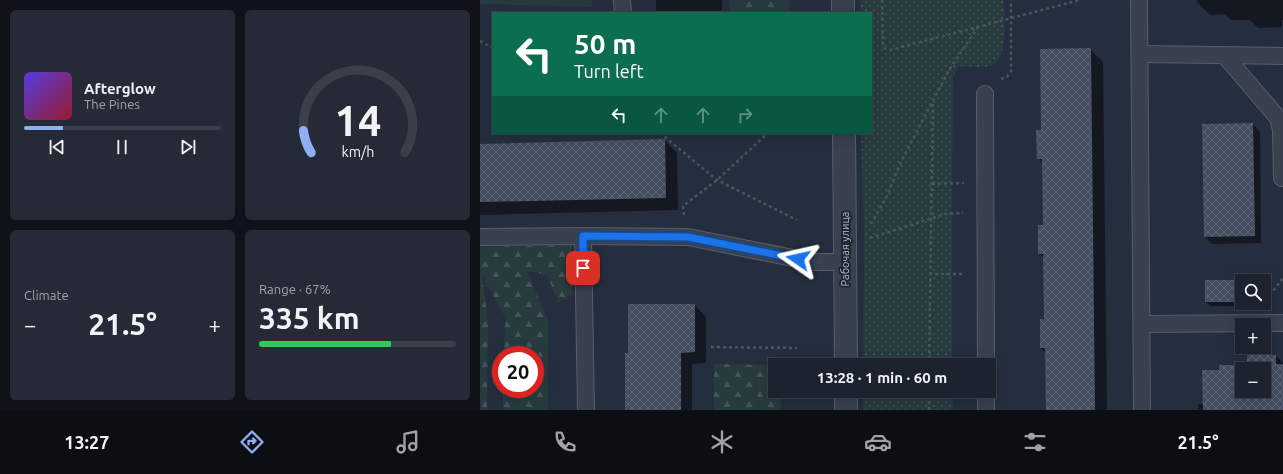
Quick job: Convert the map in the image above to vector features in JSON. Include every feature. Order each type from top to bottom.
[{"type":"street","points":[[843,0],[843,12]]},
{"type":"street","name":"Рабочая улица","points":[[844,134],[846,358]]},
{"type":"street","points":[[846,398],[846,410]]},
{"type":"lane","points":[[622,0],[623,12]]},
{"type":"lane","points":[[1139,0],[1142,410]]},
{"type":"lane","points":[[1140,54],[1283,56]]},
{"type":"lane","points":[[1225,56],[1278,118],[1281,130],[1282,178]]},
{"type":"lane","points":[[985,94],[986,358]]},
{"type":"lane","points":[[583,236],[586,410]]},
{"type":"lane","points":[[480,237],[688,237],[813,262],[845,262]]},
{"type":"lane","points":[[1142,324],[1283,323]]},
{"type":"lane","points":[[986,398],[986,410]]},
{"type":"path","points":[[882,0],[882,42],[884,48],[887,50],[894,50],[1080,0]]},
{"type":"path","points":[[985,94],[987,85],[1007,77],[1011,71],[1011,0]]},
{"type":"path","points":[[867,229],[886,198],[901,162],[953,63],[978,28]]},
{"type":"path","points":[[480,41],[492,47]]},
{"type":"path","points":[[929,358],[933,103]]},
{"type":"path","points":[[661,134],[717,180],[797,220]]},
{"type":"path","points":[[688,237],[683,206],[717,180],[767,134]]},
{"type":"path","points":[[932,184],[985,182]]},
{"type":"path","points":[[868,238],[952,213],[985,213]]},
{"type":"path","points":[[930,274],[985,274]]},
{"type":"path","points":[[711,347],[797,348]]},
{"type":"path","points":[[929,398],[929,410]]},
{"type":"green space","points":[[480,0],[592,0],[592,7],[480,4]]},
{"type":"green space","points":[[730,0],[789,0],[789,12],[730,12]]},
{"type":"green space","points":[[860,0],[1004,0],[1005,26],[1001,55],[996,62],[990,66],[959,66],[953,76],[952,358],[863,358],[864,234],[861,134],[872,134],[872,12],[860,12]]},
{"type":"green space","points":[[571,245],[572,295],[558,302],[547,275],[527,271],[548,320],[548,410],[503,410],[503,398],[544,398],[544,346],[504,346],[505,317],[482,275],[488,322],[487,410],[480,410],[480,247]]},
{"type":"green space","points":[[714,364],[768,365],[768,398],[781,398],[781,410],[714,410]]},
{"type":"green space","points":[[863,398],[952,398],[953,410],[863,410]]},
{"type":"building","points":[[1091,48],[1095,410],[1046,410],[1045,348],[1040,348],[1040,319],[1044,319],[1043,254],[1038,254],[1038,225],[1043,225],[1042,159],[1037,159],[1036,130],[1041,130],[1040,49]]},
{"type":"building","points":[[1253,123],[1255,236],[1204,237],[1202,124]]},
{"type":"building","points":[[665,139],[666,198],[480,202],[480,144]]},
{"type":"building","points":[[1205,280],[1235,280],[1235,302],[1205,302]]},
{"type":"building","points":[[628,304],[695,304],[695,352],[681,353],[681,410],[625,410],[625,353],[628,353]]},
{"type":"building","points":[[1247,355],[1276,355],[1276,364],[1283,364],[1283,410],[1203,410],[1202,370],[1219,370],[1219,365],[1235,365],[1235,398],[1271,398],[1271,362],[1247,362]]},
{"type":"route","points":[[583,268],[583,236],[688,237],[798,259]]}]
